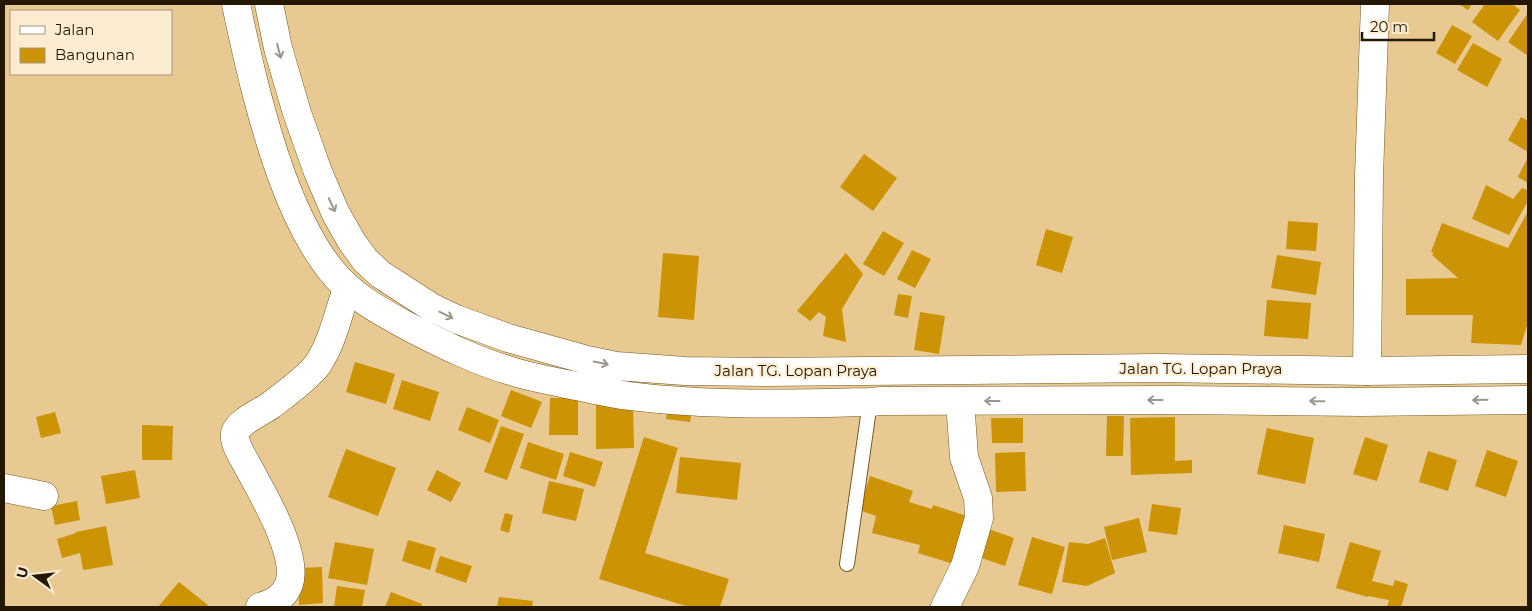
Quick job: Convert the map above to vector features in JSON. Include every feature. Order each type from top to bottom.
[{"type":"main road","points":[[236,4],[269,138],[290,198],[314,247],[330,270],[348,289],[368,304],[430,338],[472,358],[512,372],[628,396],[723,403],[1528,400]]},
{"type":"main road","name":"Jalan TG. Lopan Praya","points":[[269,4],[278,48],[297,113],[330,202],[352,242],[365,260],[380,274],[431,307],[456,319],[508,338],[616,366],[685,371],[1201,369],[1367,371],[1528,369]]},
{"type":"main road","points":[[1367,371],[1369,176],[1375,4]]},
{"type":"main road","points":[[260,607],[278,600],[283,595],[290,583],[290,567],[282,532],[240,452],[235,439],[236,431],[313,370],[332,338],[348,289]]},
{"type":"main road","points":[[1199,400],[1201,369]]},
{"type":"main road","points":[[945,607],[965,566],[979,518],[978,498],[964,457],[960,401]]},
{"type":"main road","points":[[4,488],[44,496]]},
{"type":"lane","points":[[847,564],[870,402]]},
{"type":"building","points":[[1459,4],[1472,4],[1468,10]]},
{"type":"building","points":[[1485,4],[1512,4],[1520,10],[1498,41],[1472,22]]},
{"type":"building","points":[[1528,13],[1528,56],[1508,42]]},
{"type":"building","points":[[1452,25],[1472,36],[1455,64],[1436,53]]},
{"type":"building","points":[[1473,43],[1502,59],[1487,87],[1457,70]]},
{"type":"building","points":[[1521,117],[1528,121],[1528,152],[1508,140]]},
{"type":"building","points":[[864,154],[897,178],[873,211],[840,187]]},
{"type":"building","points":[[1528,157],[1528,183],[1518,177]]},
{"type":"building","points":[[1486,185],[1513,199],[1522,188],[1528,190],[1528,201],[1509,235],[1472,219]]},
{"type":"building","points":[[1528,211],[1528,322],[1521,345],[1471,343],[1473,315],[1406,315],[1406,279],[1458,278],[1431,252],[1442,223],[1508,248]]},
{"type":"building","points":[[1288,221],[1318,223],[1316,251],[1286,249]]},
{"type":"building","points":[[1046,229],[1073,237],[1062,273],[1036,265]]},
{"type":"building","points":[[883,231],[904,243],[884,276],[863,264]]},
{"type":"building","points":[[912,250],[931,259],[915,288],[897,279]]},
{"type":"building","points":[[663,253],[699,256],[694,320],[658,317]]},
{"type":"building","points":[[846,253],[863,274],[842,309],[846,342],[823,336],[826,317],[819,312],[810,321],[797,311]]},
{"type":"building","points":[[1277,255],[1321,262],[1316,295],[1271,288]]},
{"type":"building","points":[[898,294],[912,296],[908,318],[894,315]]},
{"type":"building","points":[[1267,300],[1311,303],[1308,339],[1264,336]]},
{"type":"building","points":[[920,312],[945,316],[939,354],[914,350]]},
{"type":"building","points":[[355,362],[395,374],[386,404],[346,392]]},
{"type":"building","points":[[402,380],[439,392],[430,421],[393,409]]},
{"type":"building","points":[[511,390],[542,402],[531,428],[501,416]]},
{"type":"building","points":[[550,398],[578,398],[578,435],[549,435]]},
{"type":"building","points":[[633,401],[634,448],[596,449],[596,402]]},
{"type":"building","points":[[467,407],[499,420],[490,443],[458,430]]},
{"type":"building","points":[[668,407],[692,410],[690,422],[666,419]]},
{"type":"building","points":[[55,412],[61,433],[41,438],[36,417]]},
{"type":"building","points":[[1107,416],[1124,416],[1123,456],[1106,456]]},
{"type":"building","points":[[1175,417],[1175,461],[1192,460],[1192,473],[1131,475],[1130,418]]},
{"type":"building","points":[[991,418],[1023,418],[1023,443],[992,443]]},
{"type":"building","points":[[142,425],[173,426],[172,460],[142,460]]},
{"type":"building","points":[[501,426],[524,434],[507,480],[484,472]]},
{"type":"building","points":[[1267,428],[1314,438],[1305,484],[1257,474]]},
{"type":"building","points":[[644,437],[678,448],[645,553],[729,579],[720,607],[689,607],[599,579]]},
{"type":"building","points":[[1365,437],[1388,445],[1377,481],[1353,474]]},
{"type":"building","points":[[528,442],[564,454],[556,480],[520,468]]},
{"type":"building","points":[[346,449],[396,468],[378,516],[328,497]]},
{"type":"building","points":[[1487,450],[1518,461],[1506,497],[1475,486]]},
{"type":"building","points":[[1428,451],[1457,460],[1448,491],[1419,482]]},
{"type":"building","points":[[570,452],[603,462],[595,487],[563,476]]},
{"type":"building","points":[[1025,452],[1026,491],[996,492],[995,453]]},
{"type":"building","points":[[680,457],[741,463],[737,500],[676,493]]},
{"type":"building","points":[[135,470],[140,498],[106,504],[101,476]]},
{"type":"building","points":[[437,470],[461,483],[451,502],[427,490]]},
{"type":"building","points":[[870,476],[913,491],[909,502],[932,509],[933,505],[973,518],[957,565],[918,553],[920,545],[872,533],[876,516],[859,510]]},
{"type":"building","points":[[549,481],[584,489],[576,521],[542,513]]},
{"type":"building","points":[[77,501],[80,520],[55,525],[51,506]]},
{"type":"building","points":[[1152,504],[1181,508],[1177,535],[1148,531]]},
{"type":"building","points":[[505,513],[513,515],[509,533],[500,530]]},
{"type":"building","points":[[1139,518],[1147,552],[1112,560],[1104,527]]},
{"type":"building","points":[[1284,525],[1325,534],[1319,562],[1278,553]]},
{"type":"building","points":[[106,526],[113,565],[83,570],[80,553],[62,558],[57,539],[76,532]]},
{"type":"building","points":[[983,527],[1014,538],[1005,566],[973,555]]},
{"type":"building","points":[[1032,537],[1065,547],[1052,594],[1018,585]]},
{"type":"building","points":[[1105,538],[1115,573],[1087,586],[1062,582],[1069,542],[1088,544]]},
{"type":"building","points":[[408,540],[436,548],[430,570],[402,561]]},
{"type":"building","points":[[335,542],[374,549],[367,585],[328,578]]},
{"type":"building","points":[[1350,542],[1381,551],[1372,581],[1393,586],[1395,580],[1408,584],[1401,607],[1387,607],[1389,600],[1368,597],[1336,588]]},
{"type":"building","points":[[440,556],[472,566],[466,583],[435,572]]},
{"type":"building","points":[[322,567],[323,603],[299,605],[298,568]]},
{"type":"building","points":[[179,582],[208,605],[206,607],[158,607]]},
{"type":"building","points":[[337,586],[365,590],[362,607],[334,607]]},
{"type":"building","points":[[391,592],[422,604],[421,607],[385,607]]},
{"type":"building","points":[[499,597],[533,601],[532,607],[497,607]]}]
